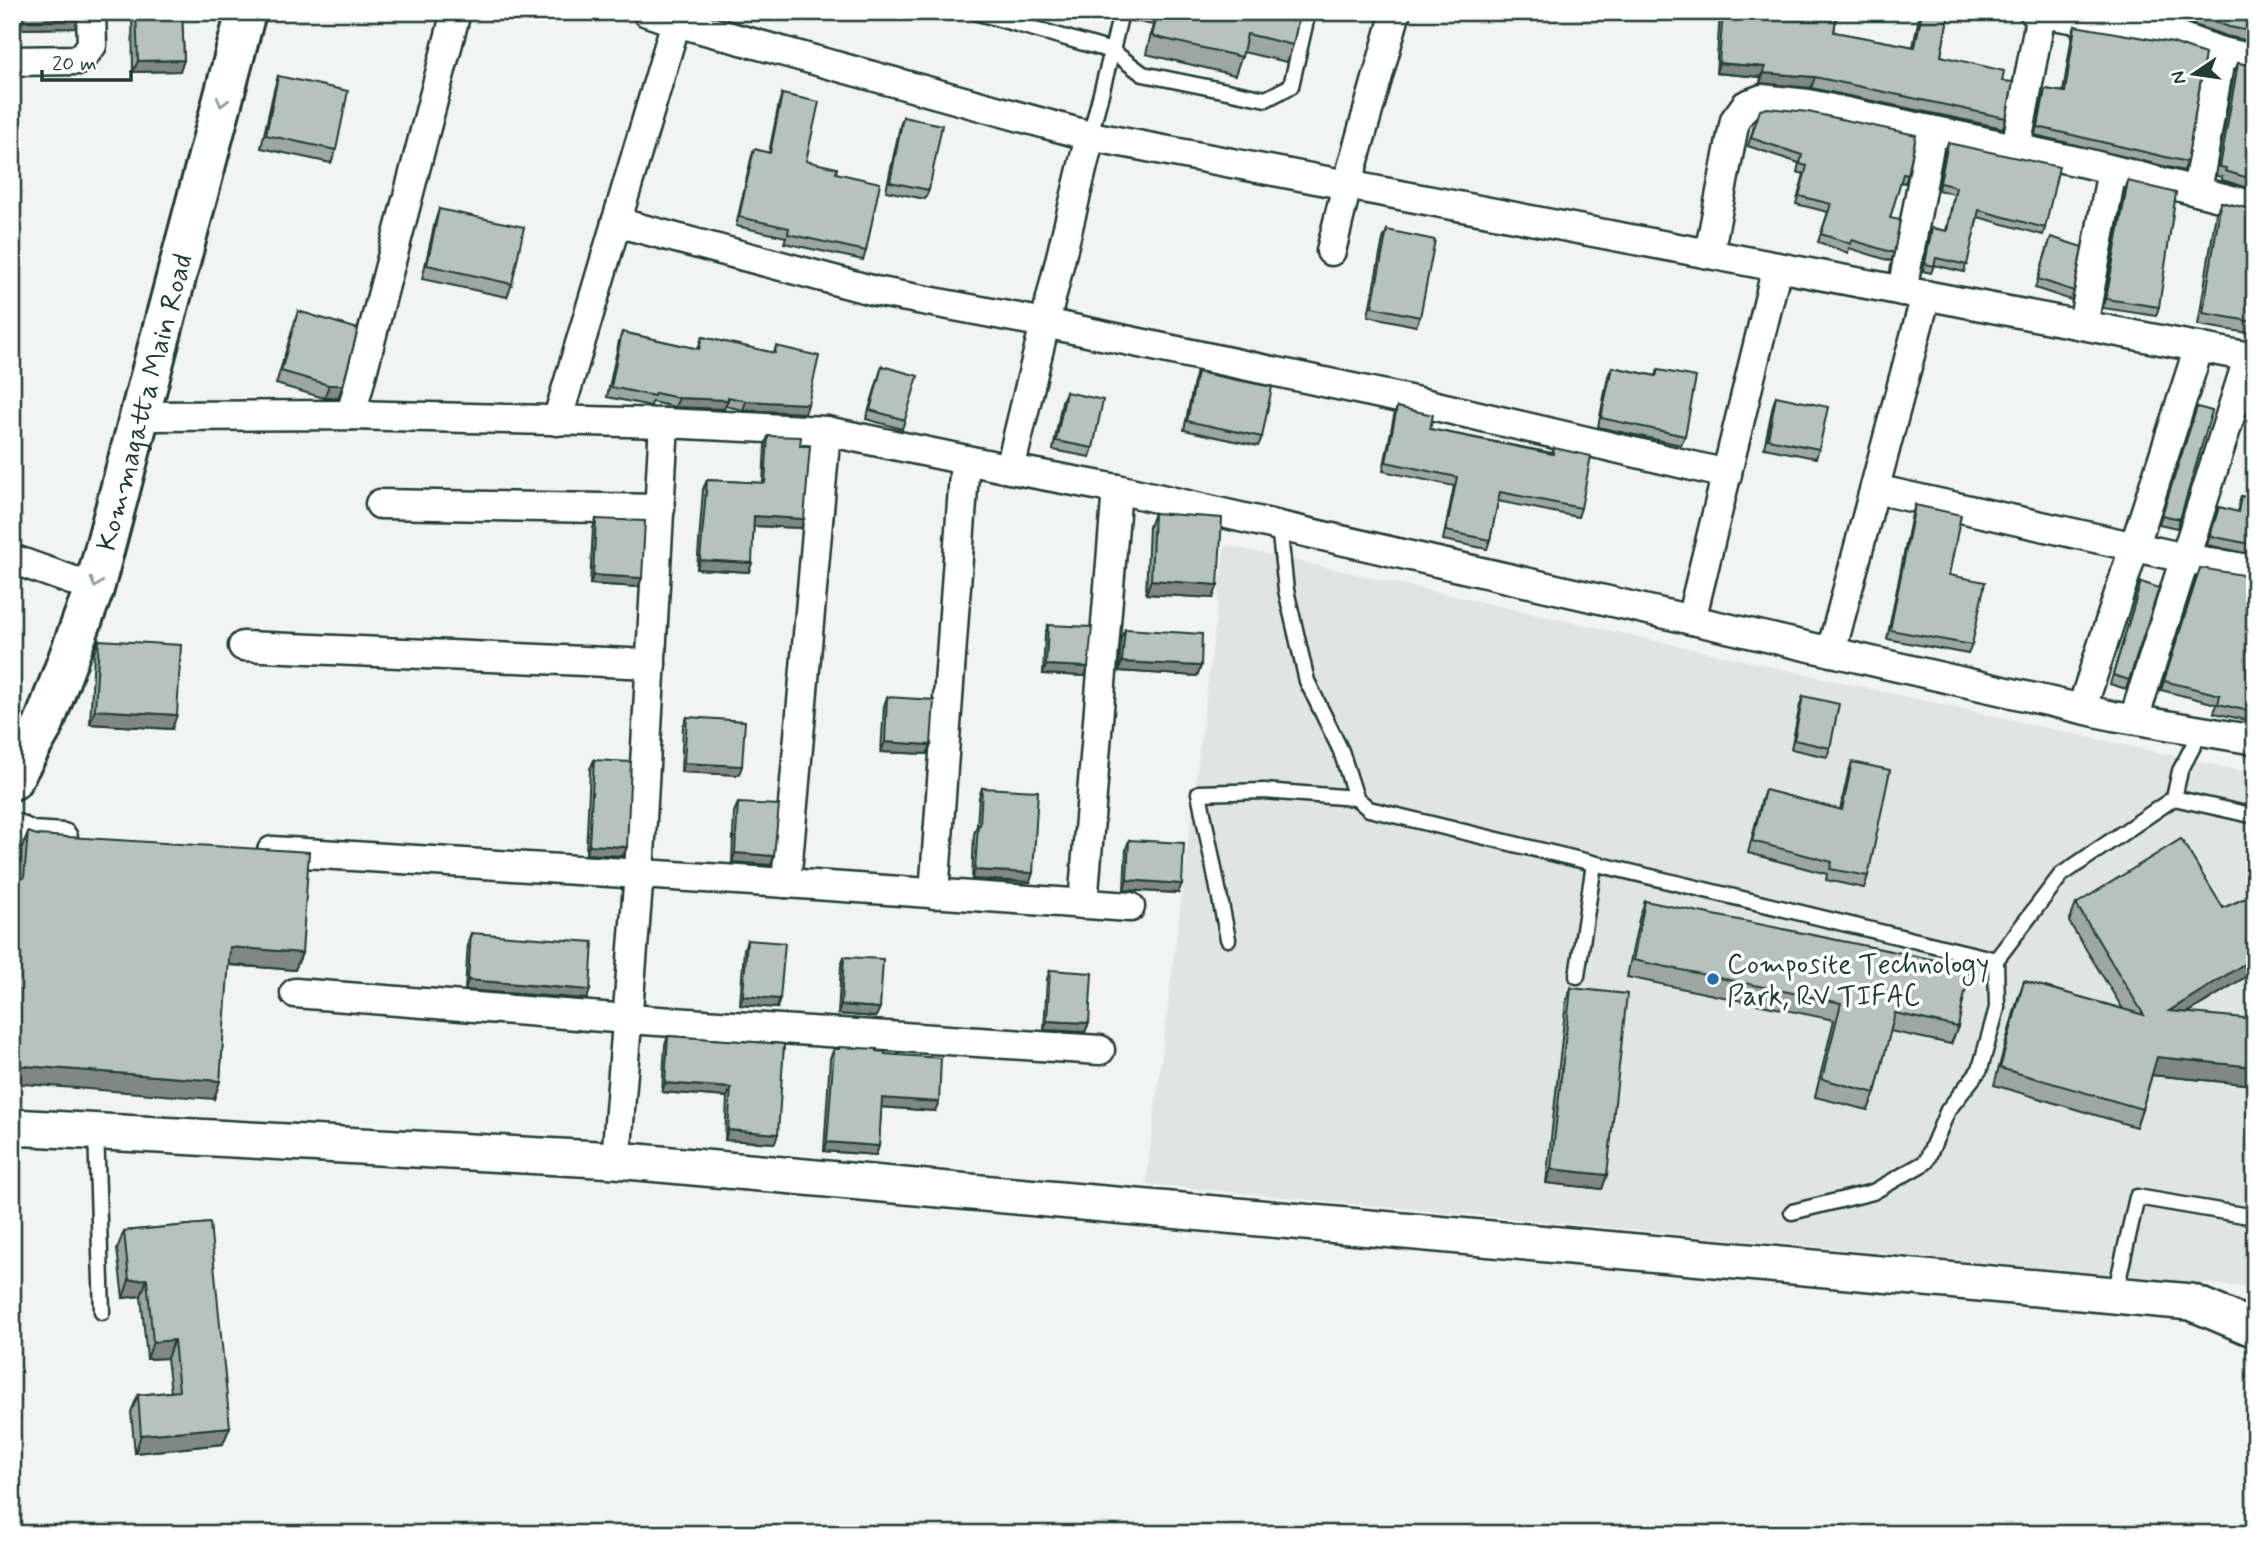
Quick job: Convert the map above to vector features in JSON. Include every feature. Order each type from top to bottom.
[{"type":"main road","name":"Kommagatta Main Road","points":[[12,728],[20,717],[71,580],[219,12]]},
{"type":"main road","name":"Kommagatta Main Road","points":[[12,780],[43,726],[94,589],[246,12]]},
{"type":"street","points":[[12,61],[80,60],[92,45],[91,12]]},
{"type":"street","points":[[351,415],[456,12]]},
{"type":"street","points":[[647,12],[1090,136],[2252,357],[2134,719]]},
{"type":"street","points":[[1331,251],[1396,12]]},
{"type":"street","points":[[2016,148],[2037,13],[2176,24],[2221,52],[2255,59]]},
{"type":"street","points":[[557,421],[676,22]]},
{"type":"street","points":[[2197,191],[2221,52]]},
{"type":"street","points":[[1709,254],[1735,120],[1746,105],[1762,99],[1808,104],[2016,148],[2255,206]]},
{"type":"street","points":[[1831,652],[1875,489],[1914,293],[1932,131]]},
{"type":"street","points":[[1010,469],[1090,136]]},
{"type":"street","points":[[2083,325],[2112,170]]},
{"type":"street","points":[[616,222],[875,291],[1423,403],[1727,474]]},
{"type":"street","points":[[1691,620],[1777,267]]},
{"type":"street","points":[[2082,708],[2199,347]]},
{"type":"street","points":[[139,416],[351,415],[664,423],[826,431],[1117,489],[2082,708],[2255,740]]},
{"type":"street","points":[[616,1160],[639,873],[664,423]]},
{"type":"street","points":[[786,883],[826,431]]},
{"type":"street","points":[[933,894],[965,460]]},
{"type":"street","points":[[1083,904],[1117,489]]},
{"type":"street","points":[[1875,489],[2185,558],[2255,570]]},
{"type":"street","points":[[380,503],[660,509]]},
{"type":"street","points":[[12,559],[71,580]]},
{"type":"street","points":[[243,646],[651,664]]},
{"type":"street","points":[[12,827],[32,836],[87,839]]},
{"type":"street","points":[[253,850],[1130,907]]},
{"type":"street","points":[[295,993],[1100,1051]]},
{"type":"street","points":[[12,1127],[616,1160],[2191,1302],[2255,1328]]},
{"type":"lane","points":[[975,12],[1112,51],[1143,74],[1266,99],[1291,86],[1308,12]]},
{"type":"lane","points":[[1090,136],[1121,12]]},
{"type":"lane","points":[[1279,526],[1286,590],[1307,681],[1341,751],[1356,798],[1369,809],[1996,960]]},
{"type":"lane","points":[[1792,1212],[1872,1192],[1926,1161],[1948,1110],[1980,1069],[1997,1008],[1996,960],[2061,875],[2174,799],[2180,771],[2201,731]]},
{"type":"lane","points":[[1228,939],[1199,793],[1264,791],[1356,798]]},
{"type":"lane","points":[[2174,799],[2255,816]]},
{"type":"lane","points":[[1577,976],[1594,864]]},
{"type":"lane","points":[[96,1130],[102,1312]]},
{"type":"lane","points":[[2115,1295],[2137,1197],[2255,1217]]},
{"type":"shaded area","name":"Composite Technology Park, RV TIFAC","points":[[1225,545],[2255,774],[2255,1288],[1146,1184]]},
{"type":"building","points":[[23,12],[78,12],[78,19],[23,20]]},
{"type":"building","points":[[136,12],[182,12],[184,60],[138,61]]},
{"type":"building","points":[[1158,12],[1300,12],[1293,45],[1247,34],[1242,57],[1152,36]]},
{"type":"building","points":[[1723,12],[1837,12],[1834,32],[1915,47],[1922,12],[1949,12],[1941,56],[2004,71],[2002,81],[2013,82],[2006,118],[1815,77],[1764,73],[1765,67],[1719,63]]},
{"type":"building","points":[[2188,12],[2255,12],[2255,32],[2229,27]]},
{"type":"building","points":[[2075,26],[2173,43],[2205,54],[2187,162],[2038,127],[2045,89],[2065,92]]},
{"type":"building","points":[[2238,63],[2255,66],[2255,180],[2220,167]]},
{"type":"building","points":[[278,76],[348,91],[336,150],[266,135]]},
{"type":"building","points":[[782,94],[819,102],[806,161],[837,168],[836,173],[880,183],[866,251],[788,234],[789,228],[739,217],[754,149],[770,153]]},
{"type":"building","points":[[1767,108],[1808,112],[1916,135],[1908,175],[1903,174],[1890,218],[1900,220],[1894,253],[1852,240],[1851,244],[1821,234],[1831,204],[1799,196],[1807,166],[1800,164],[1802,155],[1751,138],[1760,110]]},
{"type":"building","points":[[903,117],[942,125],[929,190],[890,182]]},
{"type":"building","points":[[1948,143],[2059,167],[2045,228],[1979,210],[1967,265],[1936,258],[1934,266],[1925,264],[1932,228],[1947,231],[1956,187],[1940,183]]},
{"type":"building","points":[[2128,181],[2176,193],[2159,307],[2106,299]]},
{"type":"building","points":[[2221,202],[2255,210],[2255,322],[2203,313]]},
{"type":"building","points":[[439,209],[524,227],[512,284],[427,265]]},
{"type":"building","points":[[1387,230],[1435,240],[1420,317],[1372,307]]},
{"type":"building","points":[[2051,237],[2082,247],[2074,291],[2038,279]]},
{"type":"building","points":[[298,311],[358,329],[343,385],[329,385],[281,371]]},
{"type":"building","points":[[622,332],[699,349],[702,337],[775,353],[776,346],[819,356],[808,404],[746,401],[728,397],[728,400],[679,398],[655,393],[654,396],[611,387]]},
{"type":"building","points":[[882,366],[918,376],[905,420],[870,410]]},
{"type":"building","points":[[1612,367],[1656,376],[1658,370],[1696,377],[1685,436],[1601,418]]},
{"type":"building","points":[[1197,372],[1272,387],[1262,437],[1187,421]]},
{"type":"building","points":[[1066,392],[1103,400],[1093,448],[1056,441]]},
{"type":"building","points":[[1776,396],[1828,407],[1819,449],[1768,439]]},
{"type":"building","points":[[1397,407],[1433,415],[1430,429],[1553,454],[1554,448],[1591,456],[1581,508],[1500,492],[1490,540],[1446,531],[1457,477],[1386,462]]},
{"type":"building","points":[[2197,407],[2212,411],[2180,519],[2162,515]]},
{"type":"building","points":[[768,436],[801,437],[800,446],[810,446],[804,519],[754,516],[752,563],[700,560],[707,480],[765,483]]},
{"type":"building","points":[[2241,496],[2255,499],[2255,545],[2210,536],[2219,507],[2238,512]]},
{"type":"building","points":[[1915,505],[1961,515],[1949,575],[1985,582],[1972,645],[1890,630]]},
{"type":"building","points":[[1154,513],[1222,518],[1218,585],[1151,580]]},
{"type":"building","points":[[596,519],[645,521],[642,578],[593,575]]},
{"type":"building","points":[[2200,568],[2255,577],[2255,689],[2249,711],[2218,704],[2220,695],[2164,681]]},
{"type":"building","points":[[2141,582],[2159,588],[2129,680],[2113,675]]},
{"type":"building","points":[[1048,625],[1092,627],[1088,667],[1046,665]]},
{"type":"building","points":[[1125,629],[1202,634],[1201,666],[1122,662]]},
{"type":"building","points":[[99,640],[181,645],[177,715],[95,710]]},
{"type":"building","points":[[1803,696],[1839,704],[1830,748],[1794,740]]},
{"type":"building","points":[[887,697],[934,700],[931,745],[885,742]]},
{"type":"building","points":[[687,717],[745,721],[742,766],[684,763]]},
{"type":"building","points":[[594,760],[631,762],[627,847],[589,845]]},
{"type":"building","points":[[1852,762],[1890,770],[1868,876],[1830,869],[1832,862],[1752,841],[1765,790],[1842,810]]},
{"type":"building","points":[[982,788],[1038,791],[1033,873],[975,870]]},
{"type":"building","points":[[738,803],[779,805],[774,856],[735,853]]},
{"type":"building","points":[[28,832],[37,835],[309,852],[302,953],[230,947],[220,1081],[12,1065],[12,877],[24,878]]},
{"type":"building","points":[[2181,839],[2223,908],[2255,894],[2255,957],[2169,1011],[2255,1019],[2255,1067],[2157,1057],[2142,1109],[2000,1068],[2024,981],[2144,1015],[2076,904]]},
{"type":"building","points":[[1129,840],[1184,843],[1182,884],[1127,880]]},
{"type":"building","points":[[1645,901],[1970,967],[1958,1027],[1895,1013],[1875,1093],[1822,1079],[1841,1003],[1633,960]]},
{"type":"building","points":[[471,933],[593,942],[590,990],[468,980]]},
{"type":"building","points":[[747,940],[785,943],[780,999],[743,996]]},
{"type":"building","points":[[844,957],[883,959],[880,1008],[841,1005]]},
{"type":"building","points":[[1050,970],[1092,973],[1089,1023],[1047,1021]]},
{"type":"building","points":[[1571,988],[1627,994],[1607,1175],[1551,1169]]},
{"type":"building","points":[[668,1036],[784,1044],[778,1134],[728,1130],[731,1088],[665,1083]]},
{"type":"building","points":[[839,1047],[941,1058],[939,1102],[882,1098],[879,1146],[827,1142],[834,1049]]},
{"type":"building","points":[[210,1223],[230,1427],[141,1435],[138,1395],[179,1391],[174,1340],[153,1342],[147,1279],[129,1280],[124,1231]]},
{"type":"place","name":"Composite Technology Park, RV TIFAC","points":[[1713,979]]}]
